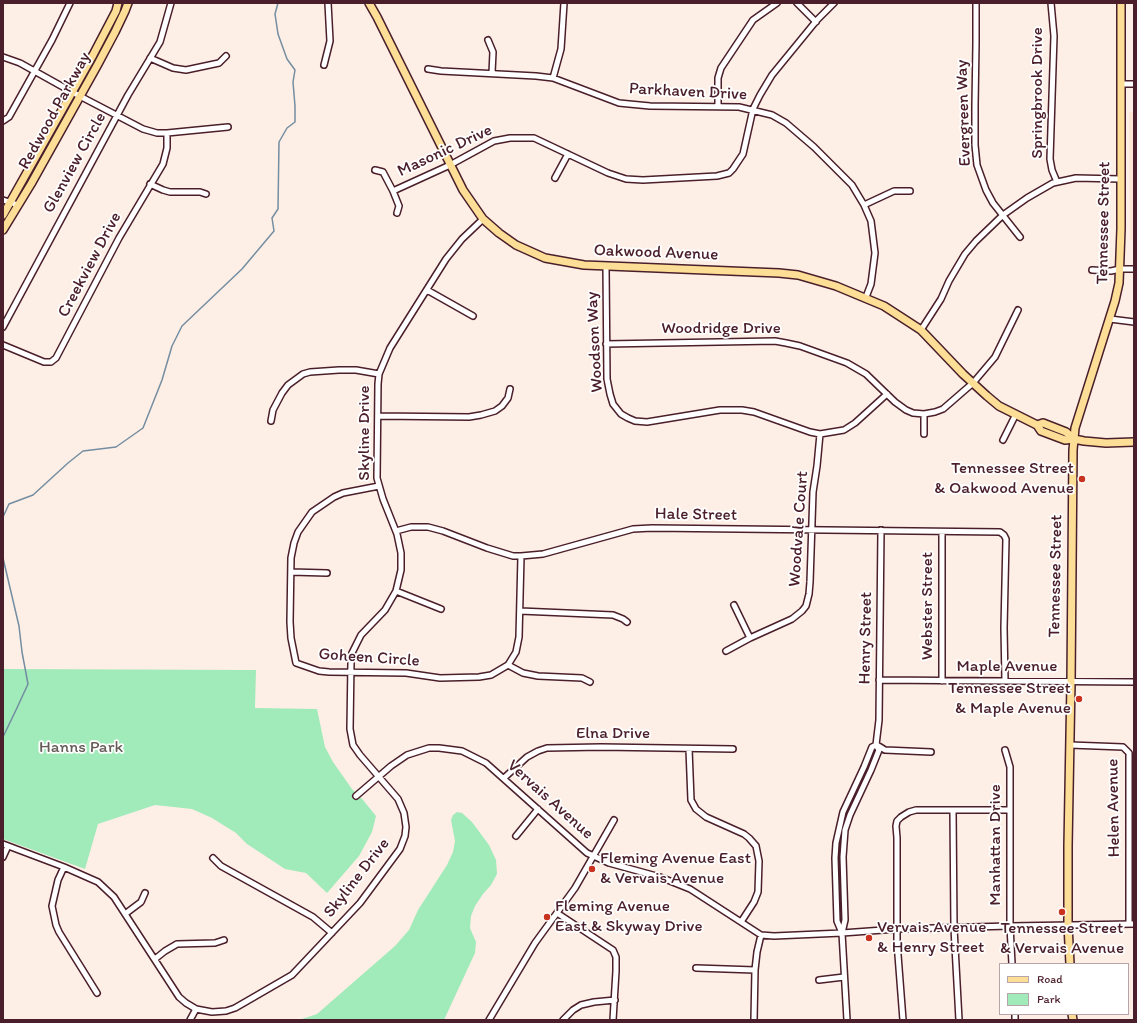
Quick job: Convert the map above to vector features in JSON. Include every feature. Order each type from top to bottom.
[{"type":"main road","name":"Redwood Parkway","points":[[3,230],[72,92],[108,28],[118,3]]},
{"type":"main road","name":"Redwood Parkway","points":[[3,215],[15,204],[80,96],[115,32],[128,3]]},
{"type":"main road","name":"Oakwood Avenue","points":[[368,3],[377,17],[463,190],[483,219],[516,245],[545,258],[567,263],[606,267],[779,273],[798,275],[828,284],[866,297],[884,306],[921,330],[963,374],[999,406],[1037,425],[1041,431],[1065,440],[1074,439],[1106,443],[1134,442]]},
{"type":"main road","name":"Tennessee Street","points":[[1070,963],[1068,925],[1068,846],[1071,682],[1072,480],[1074,428],[1115,302],[1120,269],[1121,3]]},
{"type":"street","points":[[3,121],[9,117],[52,40],[70,3]]},
{"type":"street","name":"Glenview Circle","points":[[3,327],[117,116],[160,42],[171,3]]},
{"type":"street","points":[[324,65],[330,41],[328,3]]},
{"type":"street","points":[[553,78],[561,48],[564,3]]},
{"type":"street","points":[[718,106],[718,78],[721,68],[752,20],[777,3]]},
{"type":"street","points":[[797,3],[816,22]]},
{"type":"street","name":"Masonic Drive","points":[[393,191],[450,165],[494,141],[525,137],[534,138],[608,173],[626,179],[643,180],[717,176],[729,173],[738,162],[746,144],[753,110],[772,75],[816,22],[834,3]]},
{"type":"street","name":"Evergreen Way","points":[[976,3],[974,106],[977,165],[986,190],[993,203],[1020,237]]},
{"type":"street","name":"Springbrook Drive","points":[[1051,3],[1054,36],[1050,159],[1052,170],[1057,182]]},
{"type":"street","points":[[488,40],[493,52],[492,73]]},
{"type":"street","points":[[150,58],[172,68],[186,70],[219,63],[226,56]]},
{"type":"street","points":[[3,57],[20,63],[143,129],[157,133],[167,133],[228,127]]},
{"type":"street","name":"Parkhaven Drive","points":[[428,69],[553,78],[619,102],[650,106],[739,107],[772,115],[786,123],[825,157],[852,185],[864,204],[871,221],[875,253],[871,284],[866,297]]},
{"type":"street","points":[[1121,84],[1134,84]]},
{"type":"street","name":"Creekview Drive","points":[[3,345],[44,362],[51,362],[56,358],[119,238],[163,164],[166,156],[168,141],[167,133]]},
{"type":"street","points":[[555,178],[568,154]]},
{"type":"street","points":[[375,170],[383,172],[393,191],[398,206],[397,213]]},
{"type":"street","points":[[921,330],[941,299],[957,267],[966,254],[976,240],[1003,215],[1036,192],[1057,182],[1076,178],[1120,179]]},
{"type":"street","points":[[150,184],[170,192],[200,192],[206,194]]},
{"type":"street","points":[[864,204],[894,191],[910,191]]},
{"type":"street","points":[[3,200],[15,204]]},
{"type":"street","name":"Skyline Drive","points":[[6,845],[64,867],[98,882],[114,897],[179,997],[186,1003],[196,1008],[218,1012],[226,1011],[241,1005],[292,975],[360,903],[400,849],[405,836],[406,820],[402,806],[394,794],[360,755],[353,745],[351,738],[350,672],[352,653],[357,642],[367,628],[385,610],[396,591],[400,579],[400,549],[396,531],[377,478],[379,374],[390,348],[456,246],[483,219]]},
{"type":"street","name":"Woodson Way","points":[[606,267],[607,379],[613,404],[621,414],[628,418],[635,421],[647,422],[720,410],[742,410],[761,414],[810,432],[820,434],[844,430],[887,394]]},
{"type":"street","points":[[1092,270],[1111,271],[1120,269],[1134,269]]},
{"type":"street","points":[[427,290],[473,316]]},
{"type":"street","name":"Woodridge Drive","points":[[606,344],[767,341],[786,343],[807,348],[847,363],[866,374],[906,410],[913,413],[924,414],[943,409],[973,383],[995,357],[1018,310]]},
{"type":"street","points":[[1110,319],[1134,322]]},
{"type":"street","points":[[271,421],[273,410],[282,393],[288,385],[303,374],[322,370],[356,370],[379,374]]},
{"type":"street","points":[[378,416],[469,417],[480,415],[495,411],[502,406],[508,398],[510,389]]},
{"type":"street","points":[[924,414],[924,434]]},
{"type":"street","points":[[1003,440],[1016,414]]},
{"type":"street","name":"Woodvale Court","points":[[726,651],[750,638],[792,619],[806,606],[810,582],[813,492],[820,434]]},
{"type":"street","name":"Goheen Circle","points":[[379,486],[338,495],[322,504],[312,512],[298,532],[294,543],[291,572],[291,638],[296,663],[319,671],[406,673],[440,678],[465,678],[491,675],[508,665]]},
{"type":"street","name":"Hale Street","points":[[396,531],[411,527],[428,527],[513,556],[544,554],[633,529],[652,528],[1000,532],[1006,539],[1004,628],[1005,681]]},
{"type":"street","name":"Henry Street","points":[[847,1020],[842,933],[845,920],[842,857],[845,830],[850,815],[879,750],[876,745],[880,720],[881,530]]},
{"type":"street","name":"Webster Street","points":[[942,532],[942,681]]},
{"type":"street","points":[[521,556],[520,637],[516,652],[508,665],[523,673],[582,678],[590,682]]},
{"type":"street","points":[[291,572],[327,573]]},
{"type":"street","points":[[396,591],[441,609]]},
{"type":"street","points":[[734,605],[750,638]]},
{"type":"street","points":[[520,611],[614,615],[626,622]]},
{"type":"street","name":"Maple Avenue","points":[[880,680],[1134,682]]},
{"type":"street","points":[[876,745],[886,750],[931,752]]},
{"type":"street","name":"Helen Avenue","points":[[1070,745],[1123,747],[1129,753],[1131,924]]},
{"type":"street","name":"Vervais Avenue","points":[[356,796],[406,755],[429,748],[462,751],[475,756],[486,763],[579,846],[593,856],[609,863],[666,879],[690,889],[761,935]]},
{"type":"street","name":"Elna Drive","points":[[504,778],[520,761],[538,751],[547,748],[732,749]]},
{"type":"street","points":[[689,749],[691,800],[696,809],[706,817],[744,834],[756,846],[759,861],[758,892],[741,922]]},
{"type":"street","name":"Manhattan Drive","points":[[1005,750],[1010,767],[1010,926],[1012,963]]},
{"type":"street","points":[[516,836],[538,809]]},
{"type":"street","points":[[903,1020],[897,929],[896,825],[901,816],[909,812],[928,810],[1010,810]]},
{"type":"street","points":[[954,810],[954,928],[959,1020]]},
{"type":"street","points":[[489,1020],[535,943],[575,888],[614,820]]},
{"type":"street","points":[[3,857],[6,845]]},
{"type":"street","points":[[213,858],[221,866],[313,917],[332,933]]},
{"type":"street","points":[[64,867],[58,880],[52,906],[56,925],[58,932],[97,993]]},
{"type":"street","points":[[125,914],[141,902],[145,893]]},
{"type":"street","points":[[557,913],[613,950],[616,957],[614,1020]]},
{"type":"street","points":[[754,1020],[755,970],[761,935],[774,936],[842,933],[897,929],[1131,924]]},
{"type":"street","points":[[155,959],[177,944],[215,943],[224,940]]},
{"type":"street","points":[[696,968],[755,970]]},
{"type":"street","points":[[819,980],[844,977]]},
{"type":"street","points":[[563,1020],[573,1010],[581,1005],[615,1000]]},
{"type":"street","points":[[190,1020],[196,1008]]},
{"type":"shaded area","points":[[1129,112],[1134,112],[1134,240],[1130,240]]},
{"type":"green space","name":"Hanns Park","points":[[3,669],[256,670],[255,708],[317,709],[325,747],[333,762],[352,789],[376,816],[372,832],[359,856],[327,893],[306,873],[285,869],[247,844],[236,833],[212,818],[192,809],[155,805],[98,824],[85,869],[3,839]]},
{"type":"green space","points":[[457,812],[462,813],[472,822],[489,845],[496,860],[497,874],[491,885],[475,906],[471,916],[470,928],[476,942],[475,953],[444,1020],[299,1020],[317,1014],[395,946],[409,930],[418,910],[447,865],[453,852],[455,841],[451,820],[453,815]]},
{"type":"waterway","points":[[3,517],[9,504],[33,495],[83,451],[116,447],[143,428],[162,380],[172,346],[182,326],[242,269],[274,231],[272,218],[278,209],[279,142],[287,128],[295,122],[293,82],[295,70],[287,59],[278,34],[275,14],[278,3]]},
{"type":"waterway","points":[[3,558],[19,626],[28,684],[3,737]]},
{"type":"place","name":"Tennessee Street & Oakwood Avenue","points":[[1082,479]]},
{"type":"place","name":"Tennessee Street & Maple Avenue","points":[[1079,699]]},
{"type":"place","name":"Fleming Avenue East & Vervais Avenue","points":[[592,869]]},
{"type":"place","name":"Tennessee Street & Vervais Avenue","points":[[1062,912]]},
{"type":"place","name":"Fleming Avenue East & Skyway Drive","points":[[547,917]]},
{"type":"place","name":"Vervais Avenue & Henry Street","points":[[869,938]]}]
